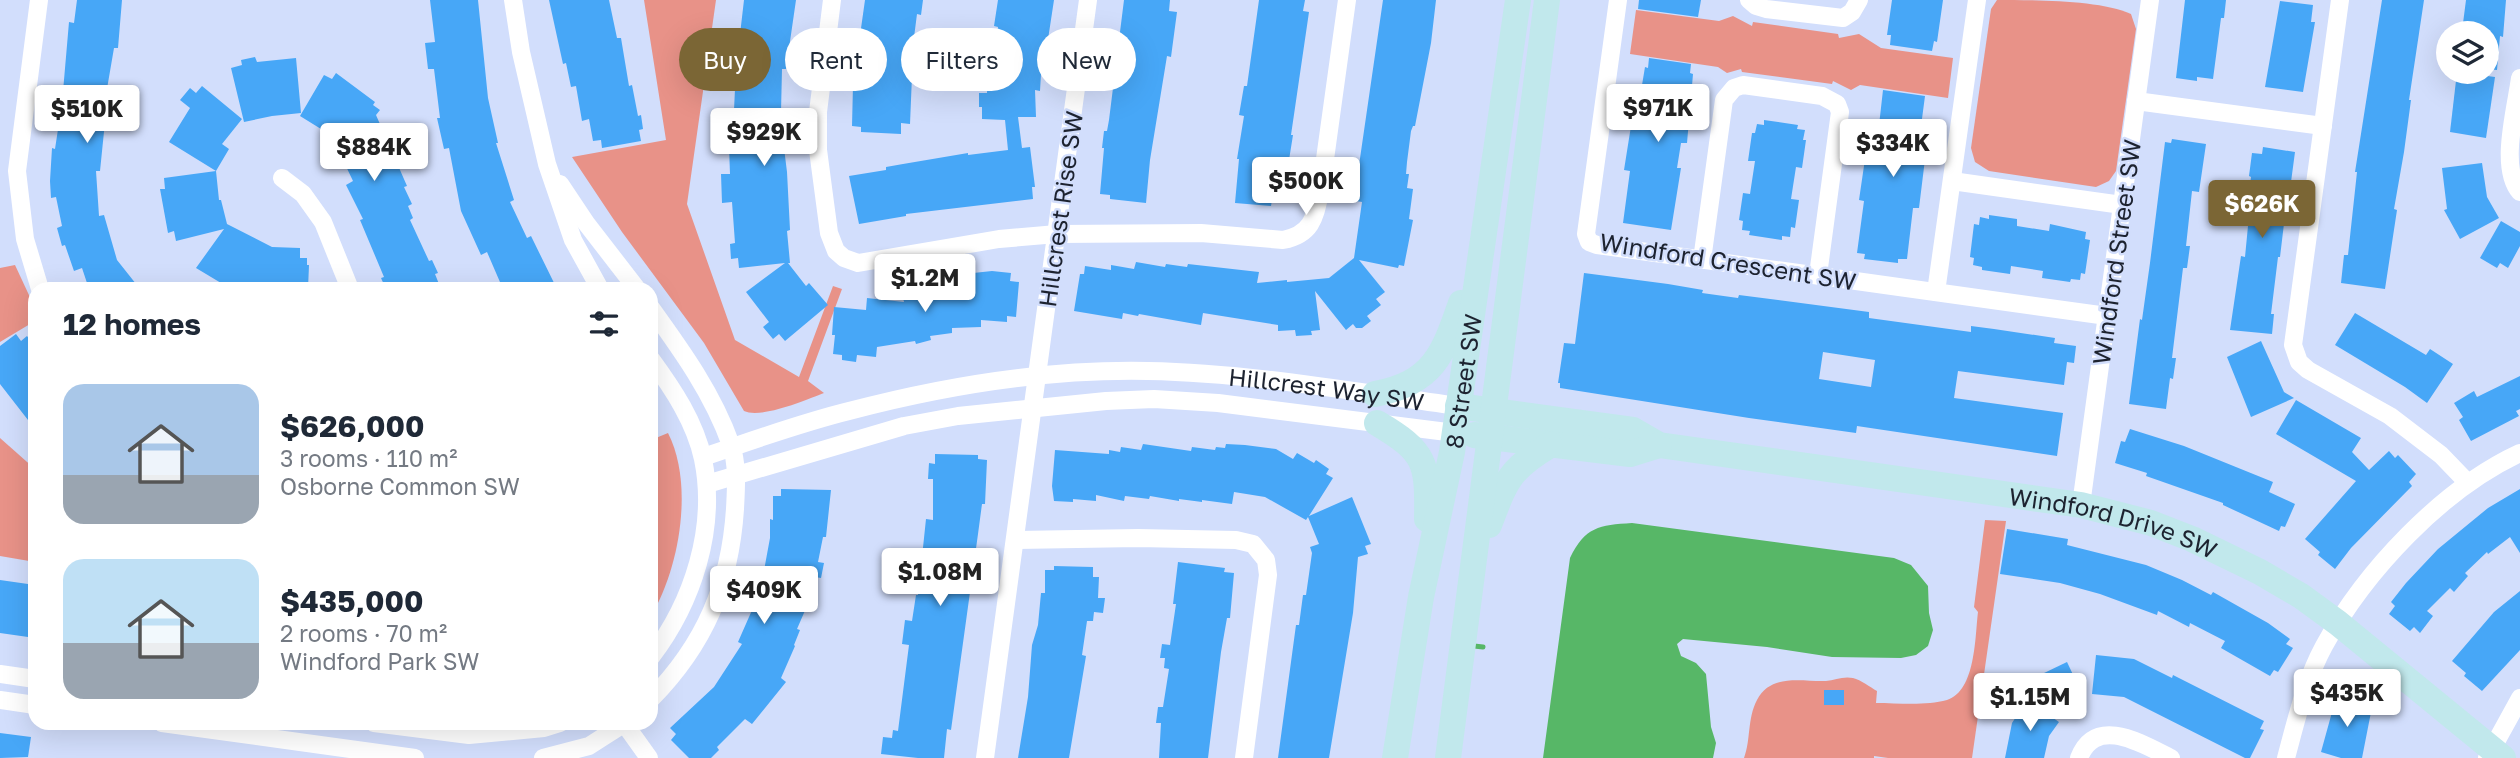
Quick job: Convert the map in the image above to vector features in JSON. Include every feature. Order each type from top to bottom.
[{"type":"main road","name":"8 Street SW","points":[[1395,758],[1421,597],[1455,433],[1518,0]]},
{"type":"main road","name":"8 Street SW","points":[[1448,758],[1547,0]]},
{"type":"main road","points":[[1375,394],[1409,385],[1430,368],[1451,333],[1480,253]]},
{"type":"main road","name":"Hillcrest Way SW","points":[[1458,406],[1633,430],[1659,445]]},
{"type":"main road","points":[[1377,423],[1405,440],[1419,457],[1426,472],[1426,533],[1421,597]]},
{"type":"main road","name":"Hillcrest Way SW","points":[[1455,433],[1629,454],[1659,445]]},
{"type":"main road","points":[[1469,583],[1506,480],[1517,467],[1550,445]]},
{"type":"main road","name":"Windford Drive SW","points":[[1659,445],[2081,505],[2151,523],[2192,539],[2260,572],[2301,596],[2339,623],[2493,755]]},
{"type":"street","points":[[38,0],[16,171],[25,239],[38,282]]},
{"type":"street","points":[[513,0],[521,52],[547,164],[573,240],[596,282]]},
{"type":"street","points":[[832,0],[818,112],[818,150],[829,233],[836,251],[844,258],[858,263],[951,246],[1057,234],[1201,233],[1283,240],[1296,237],[1307,230],[1315,215],[1321,188],[1347,0]]},
{"type":"street","name":"Hillcrest Rise SW","points":[[985,758],[1088,0]]},
{"type":"street","name":"Windford Crescent SW","points":[[1618,0],[1586,234],[1589,242],[2107,316]]},
{"type":"street","points":[[1749,0],[1766,9],[1843,18],[1852,12],[1860,0]]},
{"type":"street","points":[[1936,292],[1977,0]]},
{"type":"street","name":"Windford Street SW","points":[[2081,505],[2150,0]]},
{"type":"street","points":[[2340,0],[2293,345],[2299,362],[2390,416],[2441,455],[2467,482]]},
{"type":"street","points":[[2520,78],[2510,154],[2513,184],[2520,192]]},
{"type":"street","points":[[1702,260],[1724,100],[1734,88],[1743,85],[1822,96],[1837,104],[1840,112],[1818,275]]},
{"type":"street","points":[[2136,101],[2323,126]]},
{"type":"street","points":[[547,164],[586,223],[632,282]]},
{"type":"street","points":[[282,178],[303,194],[323,222],[347,282]]},
{"type":"street","points":[[1952,181],[2122,205]]},
{"type":"street","points":[[658,317],[691,362],[712,401],[732,447],[737,475],[734,524],[720,595],[693,647],[658,691]]},
{"type":"street","points":[[658,369],[677,396],[702,457],[707,484],[699,563],[674,624],[658,647]]},
{"type":"street","name":"Hillcrest Way SW","points":[[702,457],[847,411],[906,397],[1036,377],[1147,371],[1252,377],[1458,406]]},
{"type":"street","name":"Hillcrest Way SW","points":[[707,484],[904,426],[958,415],[1154,399],[1263,407],[1455,433]]},
{"type":"street","points":[[2286,758],[2304,693],[2323,648],[2370,579],[2420,523],[2467,482],[2520,453]]},
{"type":"street","points":[[1016,540],[1175,538],[1236,540],[1253,544],[1266,560],[1268,575],[1244,758]]},
{"type":"street","points":[[0,674],[28,678]]},
{"type":"street","points":[[2493,755],[2520,698]]},
{"type":"street","points":[[0,700],[28,704]]},
{"type":"street","points":[[213,730],[415,758]]},
{"type":"street","points":[[429,730],[469,735],[523,730]]},
{"type":"street","points":[[543,758],[589,746],[614,730]]},
{"type":"street","points":[[630,730],[649,758]]},
{"type":"street","points":[[2079,758],[2091,741],[2109,734],[2125,736],[2171,758]]},
{"type":"shaded area","points":[[644,0],[716,0],[712,28],[679,28],[679,91],[703,91],[687,204],[735,340],[799,377],[833,286],[842,289],[808,381],[824,393],[772,411],[744,411],[704,343],[622,232],[572,157],[666,140]]},
{"type":"shaded area","points":[[1997,0],[2085,3],[2131,14],[2136,29],[2116,171],[2109,181],[2096,187],[1989,171],[1975,162],[1971,148],[1991,9]]},
{"type":"shaded area","points":[[1636,10],[1719,21],[1733,16],[1752,26],[1753,22],[1838,34],[1839,38],[1859,34],[1881,48],[1953,58],[1948,98],[1860,85],[1851,90],[1833,81],[1832,84],[1742,72],[1741,69],[1727,73],[1718,67],[1630,54]]},
{"type":"shaded area","points":[[15,265],[28,293],[28,325],[0,342],[0,268]]},
{"type":"shaded area","points":[[668,433],[676,453],[682,500],[676,550],[670,574],[658,602],[658,437]]},
{"type":"shaded area","points":[[0,438],[28,463],[28,561],[0,556]]},
{"type":"shaded area","points":[[1985,520],[2006,521],[1972,758],[1744,758],[1757,700],[1763,691],[1779,682],[1853,678],[1877,691],[1876,703],[1930,703],[1957,695],[1969,675],[1975,648],[1978,612],[1974,607]]},
{"type":"shaded area","points":[[1632,523],[1894,558],[1911,565],[1928,586],[1933,630],[1928,646],[1916,655],[1901,658],[1832,657],[1767,647],[1683,639],[1677,644],[1681,656],[1696,663],[1706,674],[1711,727],[1716,743],[1713,758],[1543,758],[1570,558],[1581,540],[1594,530]]},
{"type":"building","points":[[77,0],[122,0],[118,48],[114,48],[103,112],[106,112],[100,171],[96,171],[99,216],[104,215],[117,260],[134,282],[87,282],[82,268],[74,271],[57,228],[62,226],[56,197],[51,198],[52,148],[55,149],[62,103],[69,22],[74,23]]},
{"type":"building","points":[[430,0],[478,0],[488,98],[496,143],[514,200],[510,202],[527,238],[531,236],[554,282],[500,282],[487,252],[481,255],[461,211],[449,148],[444,149],[437,118],[440,118],[434,69],[428,69],[425,43],[435,42]]},
{"type":"building","points":[[549,0],[609,0],[617,38],[621,38],[629,86],[632,85],[638,116],[641,115],[641,141],[602,148],[601,140],[593,141],[589,119],[582,121],[576,86],[571,87],[566,63],[563,64]]},
{"type":"building","points":[[744,0],[796,0],[792,28],[785,28],[785,69],[782,69],[780,149],[784,148],[787,172],[790,230],[787,231],[788,263],[806,286],[809,283],[828,305],[785,341],[779,334],[773,339],[763,327],[769,322],[746,292],[785,263],[739,268],[738,258],[731,259],[730,244],[735,243],[732,202],[722,203],[721,174],[730,174],[728,119],[731,119],[731,110],[734,110],[735,91],[771,91],[771,28],[741,28]]},
{"type":"building","points":[[865,0],[923,0],[915,28],[901,28],[901,91],[911,91],[910,124],[901,123],[901,134],[861,132],[861,127],[852,126],[853,91],[887,91],[887,28],[861,28]]},
{"type":"building","points":[[998,0],[1054,0],[1050,28],[1037,28],[1036,117],[1018,117],[1022,148],[1030,147],[1035,187],[1032,187],[1033,199],[906,214],[859,224],[849,176],[968,153],[1008,150],[1005,120],[982,119],[979,93],[1023,91],[1023,28],[994,26]]},
{"type":"building","points":[[1124,0],[1170,0],[1169,11],[1177,12],[1171,57],[1167,56],[1150,160],[1146,203],[1110,199],[1110,195],[1100,194],[1104,131],[1107,131],[1113,91],[1136,91],[1136,28],[1120,28]]},
{"type":"building","points":[[1259,0],[1305,0],[1303,11],[1309,12],[1293,135],[1289,160],[1286,159],[1281,201],[1272,200],[1271,206],[1235,203],[1237,159],[1244,116],[1239,115],[1244,86],[1247,86]]},
{"type":"building","points":[[1383,0],[1436,0],[1431,43],[1415,126],[1411,131],[1407,162],[1407,188],[1413,189],[1409,219],[1413,220],[1404,266],[1399,265],[1398,268],[1359,260],[1385,292],[1376,299],[1381,305],[1367,316],[1371,321],[1362,328],[1356,328],[1353,324],[1346,330],[1315,291],[1320,330],[1311,331],[1312,335],[1296,336],[1295,330],[1278,331],[1278,325],[1203,313],[1201,325],[1139,314],[1123,313],[1122,319],[1074,311],[1080,274],[1084,274],[1085,266],[1111,270],[1111,265],[1134,269],[1136,262],[1165,267],[1166,264],[1187,267],[1188,264],[1259,272],[1257,283],[1329,278],[1354,258],[1362,202],[1356,201],[1357,179]]},
{"type":"building","points":[[1639,0],[1701,0],[1698,17],[1638,9]]},
{"type":"building","points":[[1892,0],[1943,0],[1937,42],[1934,41],[1932,51],[1890,45],[1891,35],[1887,35]]},
{"type":"building","points":[[2185,0],[2226,0],[2213,79],[2197,77],[2197,81],[2176,78]]},
{"type":"building","points":[[2382,0],[2424,0],[2385,289],[2341,283],[2344,255],[2348,255],[2355,172]]},
{"type":"building","points":[[2466,0],[2506,0],[2503,37],[2500,36],[2499,47],[2499,21],[2463,21]]},
{"type":"building","points":[[2280,1],[2313,5],[2311,22],[2315,22],[2303,92],[2265,87]]},
{"type":"building","points":[[255,57],[257,62],[296,58],[301,113],[244,122],[231,68],[242,65],[241,60]]},
{"type":"building","points":[[1649,58],[1691,64],[1690,73],[1693,74],[1687,143],[1681,143],[1677,168],[1681,168],[1671,230],[1623,223],[1630,171],[1624,170],[1631,126],[1635,127],[1645,67],[1648,68]]},
{"type":"building","points":[[336,73],[375,102],[373,105],[380,110],[376,115],[407,186],[404,187],[412,204],[408,206],[413,218],[410,220],[429,261],[432,260],[438,273],[435,274],[438,282],[383,282],[381,278],[384,277],[360,220],[363,219],[346,185],[353,181],[343,160],[358,153],[323,126],[321,129],[300,116],[324,75],[332,79]]},
{"type":"building","points":[[2456,84],[2494,84],[2486,138],[2450,132]]},
{"type":"building","points":[[202,86],[242,119],[222,144],[229,149],[216,171],[169,142],[190,108],[180,100],[190,88],[196,93]]},
{"type":"building","points":[[1883,90],[1925,96],[1918,149],[1926,151],[1919,208],[1913,208],[1907,259],[1898,259],[1898,263],[1864,259],[1865,254],[1857,253],[1864,201],[1859,200],[1865,159],[1869,159],[1871,142],[1877,143]]},
{"type":"building","points":[[1764,120],[1798,125],[1797,129],[1805,130],[1802,168],[1796,167],[1791,199],[1799,200],[1795,228],[1791,227],[1790,237],[1782,236],[1782,240],[1749,235],[1750,231],[1742,230],[1743,221],[1739,220],[1743,193],[1750,194],[1755,161],[1748,161],[1752,133],[1755,133],[1757,124],[1764,125]]},
{"type":"building","points":[[2172,139],[2206,144],[2199,192],[2192,191],[2186,246],[2190,246],[2187,268],[2183,268],[2172,358],[2176,358],[2166,409],[2129,404],[2165,142],[2171,143]]},
{"type":"building","points":[[2263,147],[2295,152],[2278,257],[2271,314],[2274,314],[2272,334],[2230,330],[2241,256],[2245,257],[2248,226],[2244,226],[2252,153],[2262,154]]},
{"type":"building","points":[[2482,163],[2487,197],[2499,218],[2460,239],[2444,210],[2447,209],[2442,168]]},
{"type":"building","points":[[216,171],[219,200],[227,224],[272,247],[300,248],[300,258],[307,258],[309,265],[308,282],[219,282],[196,268],[224,229],[176,241],[174,231],[168,233],[160,189],[165,189],[164,178]]},
{"type":"building","points":[[1989,215],[2017,219],[2017,226],[2049,231],[2050,224],[2086,232],[2085,239],[2090,240],[2085,274],[2081,273],[2080,280],[2071,279],[2070,282],[2042,278],[2043,271],[2011,266],[2010,274],[1982,270],[1982,267],[1973,265],[1974,258],[1970,257],[1974,224],[1979,225],[1980,217],[1989,219]]},
{"type":"building","points":[[2501,221],[2520,232],[2520,246],[2508,268],[2500,263],[2497,268],[2480,258]]},
{"type":"building","points":[[992,271],[1011,273],[1010,281],[1019,282],[1016,317],[1007,316],[1007,322],[981,320],[981,327],[952,328],[952,333],[930,336],[931,340],[916,344],[915,341],[877,347],[876,357],[857,355],[856,362],[842,360],[842,355],[833,354],[834,307],[866,310],[867,298],[904,302],[902,294],[924,289],[923,284],[964,279],[964,274]]},
{"type":"building","points":[[1584,273],[1668,284],[1703,290],[1702,293],[1738,298],[1739,295],[1869,312],[1869,318],[1971,332],[1971,326],[2055,338],[2054,343],[2076,346],[2074,363],[2067,362],[2064,385],[1958,371],[1954,398],[2063,413],[2057,456],[1857,426],[1856,433],[1560,388],[1558,383],[1564,343],[1575,344]],"holes":[[[1823,352],[1875,360],[1871,387],[1819,379]]]},
{"type":"building","points":[[2355,313],[2426,355],[2430,349],[2453,364],[2427,403],[2335,345]]},
{"type":"building","points":[[16,334],[21,341],[28,337],[28,420],[0,384],[0,346]]},
{"type":"building","points":[[2261,341],[2284,392],[2294,398],[2251,417],[2227,357]]},
{"type":"building","points":[[2520,376],[2520,409],[2516,411],[2519,416],[2471,441],[2459,420],[2463,417],[2454,403],[2474,391],[2477,397]]},
{"type":"building","points":[[2296,400],[2361,438],[2352,452],[2369,470],[2389,451],[2395,458],[2398,455],[2416,474],[2409,482],[2412,486],[2351,548],[2335,569],[2318,555],[2320,552],[2305,539],[2356,481],[2276,434]]},
{"type":"building","points":[[2130,429],[2184,446],[2273,482],[2269,492],[2295,504],[2285,527],[2281,526],[2279,531],[2223,503],[2115,463],[2121,441],[2125,442]]},
{"type":"building","points":[[1143,444],[1191,451],[1192,447],[1215,450],[1216,447],[1225,448],[1226,444],[1245,445],[1276,449],[1293,459],[1297,453],[1314,463],[1316,460],[1329,469],[1326,474],[1333,478],[1309,516],[1352,497],[1371,544],[1365,546],[1368,554],[1358,557],[1353,613],[1329,758],[1278,758],[1296,625],[1299,625],[1303,595],[1306,595],[1312,553],[1310,547],[1319,544],[1308,517],[1306,520],[1265,497],[1234,492],[1232,504],[1202,500],[1179,501],[1150,496],[1149,499],[1125,496],[1124,501],[1096,495],[1096,501],[1054,501],[1052,486],[1055,450],[1109,454],[1109,450],[1120,452],[1121,447],[1141,450]]},
{"type":"building","points":[[935,454],[978,455],[978,459],[987,460],[985,504],[982,504],[951,730],[947,729],[944,758],[881,754],[883,737],[892,738],[893,730],[898,731],[909,645],[902,644],[905,620],[912,621],[918,595],[926,519],[933,520],[933,479],[928,479],[929,463],[935,464]]},
{"type":"building","points":[[781,489],[831,490],[826,537],[823,537],[818,562],[824,563],[821,578],[815,577],[810,599],[797,629],[800,630],[795,646],[781,678],[786,682],[752,724],[745,719],[717,747],[719,750],[711,758],[689,758],[671,740],[676,734],[670,728],[714,687],[742,644],[738,642],[760,592],[770,538],[770,519],[773,520],[773,496],[781,496]]},
{"type":"building","points":[[2520,489],[2520,553],[2510,537],[2488,554],[2487,552],[2465,573],[2468,576],[2454,592],[2450,588],[2427,611],[2433,616],[2420,633],[2414,627],[2410,631],[2389,614],[2395,606],[2391,602],[2438,549],[2488,508]]},
{"type":"building","points":[[2007,529],[2068,539],[2067,545],[2146,565],[2211,595],[2213,592],[2268,623],[2290,639],[2286,644],[2293,648],[2278,672],[2274,670],[2270,676],[2221,648],[2225,641],[2190,623],[2189,627],[2158,611],[2157,615],[2060,583],[2000,574]]},
{"type":"building","points":[[1178,562],[1225,568],[1224,572],[1234,573],[1230,618],[1227,618],[1221,652],[1208,758],[1159,758],[1161,723],[1156,723],[1158,707],[1163,707],[1169,669],[1164,668],[1165,658],[1160,658],[1162,644],[1170,645]]},
{"type":"building","points":[[1054,566],[1093,567],[1093,577],[1099,577],[1098,598],[1105,598],[1103,613],[1094,612],[1093,621],[1087,621],[1082,655],[1086,656],[1069,758],[1018,758],[1028,697],[1032,645],[1038,625],[1041,593],[1045,593],[1045,570],[1054,570]]},
{"type":"building","points":[[0,580],[28,584],[28,637],[0,633]]},
{"type":"building","points":[[2520,591],[2520,650],[2482,691],[2464,676],[2466,673],[2452,661],[2494,612]]},
{"type":"building","points":[[2096,655],[2134,659],[2172,678],[2173,675],[2264,721],[2260,729],[2264,730],[2250,758],[2245,758],[2124,697],[2092,694]]},
{"type":"building","points":[[2067,662],[2085,700],[2060,712],[2042,674]]},
{"type":"building","points":[[1824,690],[1844,690],[1844,705],[1824,705]]},
{"type":"building","points":[[2337,694],[2372,707],[2362,758],[2341,758],[2321,752]]},
{"type":"building","points":[[2027,700],[2059,722],[2049,736],[2044,758],[2005,758],[2012,723]]},
{"type":"building","points":[[0,733],[31,737],[28,757],[0,758]]},
{"type":"waterway","points":[[1474,646],[1483,647]]}]
